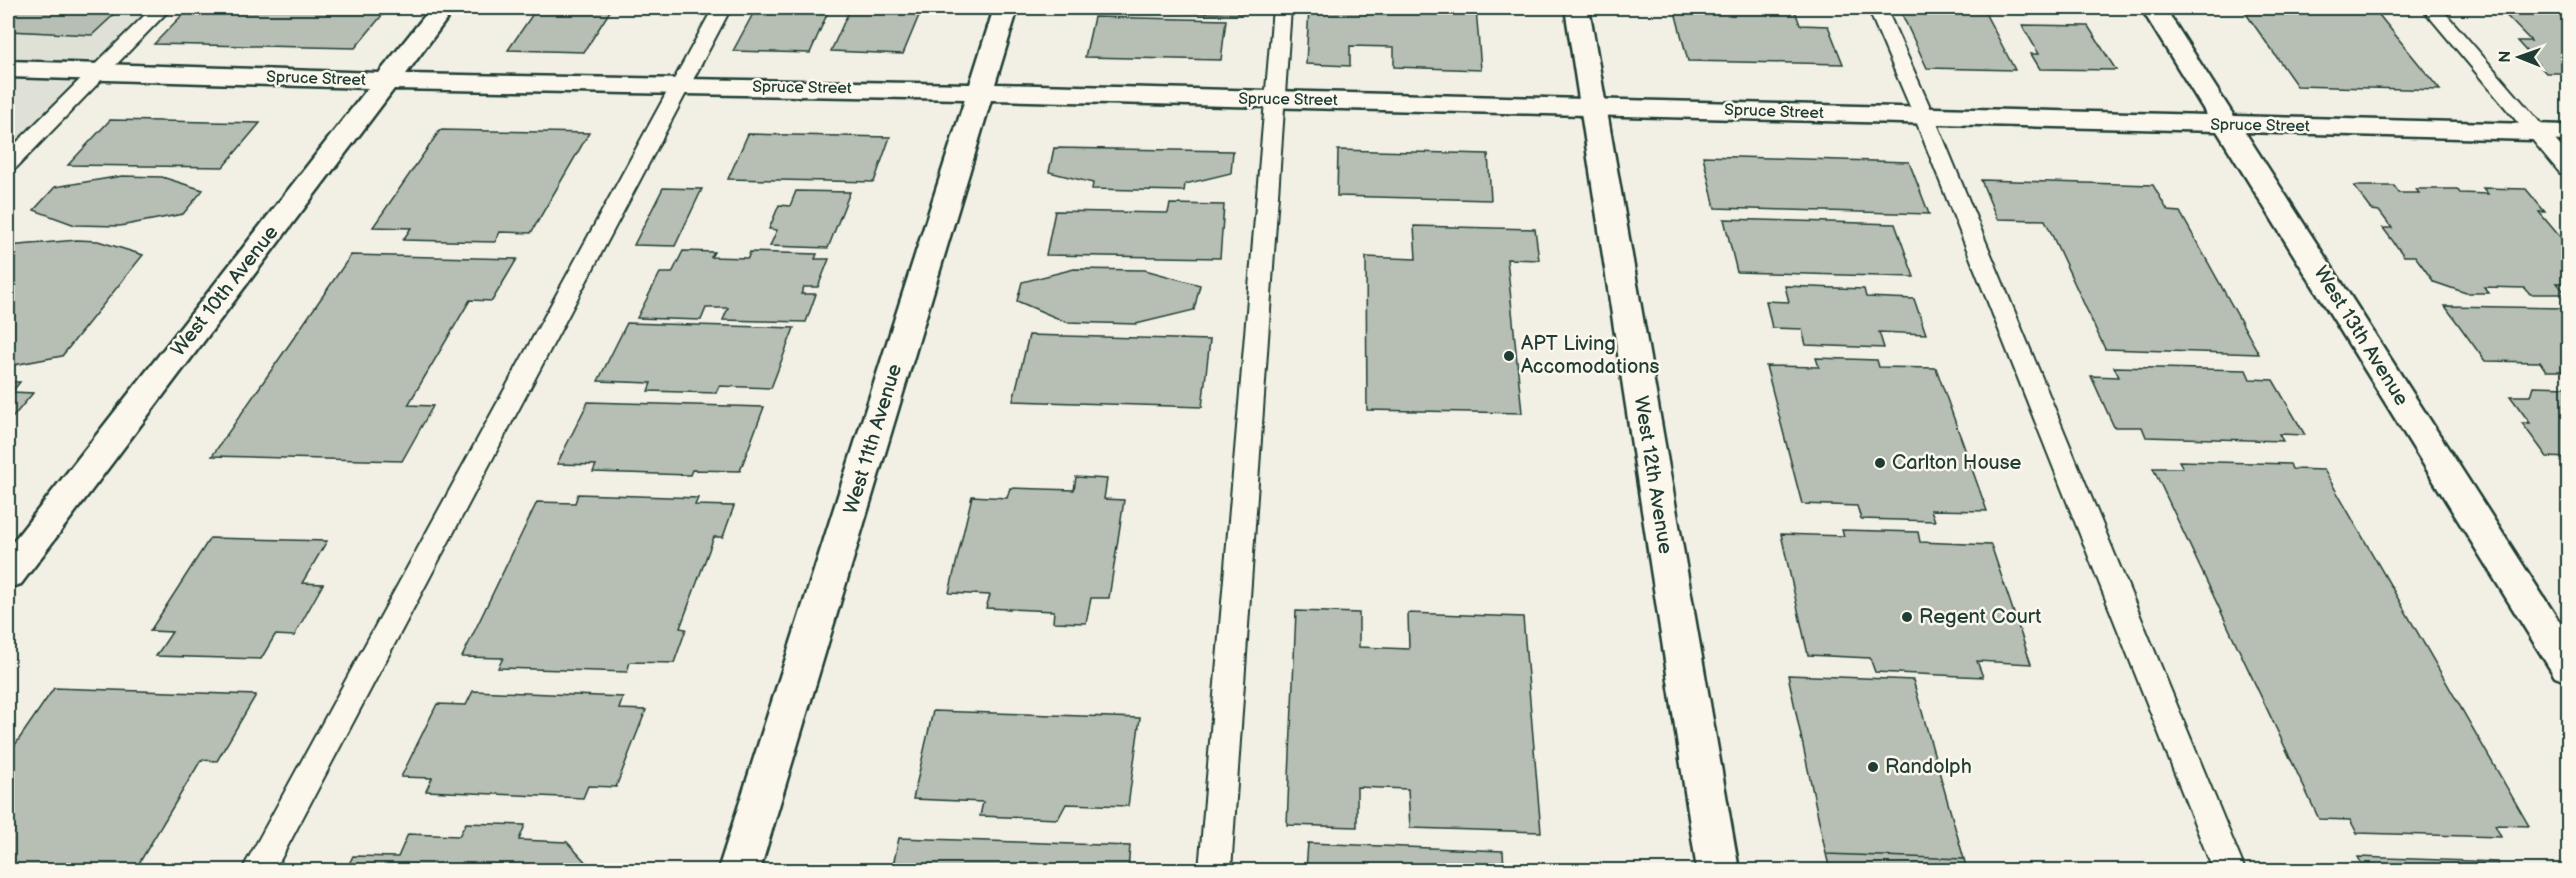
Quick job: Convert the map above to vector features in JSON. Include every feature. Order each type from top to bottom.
[{"type":"street","name":"West 10th Avenue","points":[[8,574],[443,8]]},
{"type":"street","name":"West 11th Avenue","points":[[739,870],[1005,8]]},
{"type":"street","name":"West 12th Avenue","points":[[1577,8],[1718,870]]},
{"type":"street","name":"West 13th Avenue","points":[[2153,8],[2568,666]]},
{"type":"street","name":"Spruce Street","points":[[8,69],[387,81],[680,85],[1593,106],[2568,133]]},
{"type":"lane","points":[[8,163],[162,8]]},
{"type":"lane","points":[[258,870],[722,8]]},
{"type":"lane","points":[[1215,870],[1273,99],[1282,8]]},
{"type":"lane","points":[[1877,8],[1924,116],[2229,870]]},
{"type":"lane","points":[[2431,8],[2568,168]]},
{"type":"shaded area","points":[[8,8],[162,8],[126,43],[69,88],[8,151]]},
{"type":"building","points":[[8,8],[121,8],[92,35],[8,31]]},
{"type":"building","points":[[189,8],[388,8],[355,48],[154,44]]},
{"type":"building","points":[[537,8],[612,8],[584,52],[508,50]]},
{"type":"building","points":[[1100,8],[1243,8],[1242,14],[1099,11]]},
{"type":"building","points":[[1309,8],[1476,8],[1481,70],[1394,67],[1394,47],[1350,46],[1350,66],[1306,64]]},
{"type":"building","points":[[1674,8],[1794,8],[1800,25],[1828,26],[1843,64],[1688,61]]},
{"type":"building","points":[[2242,8],[2375,10],[2440,90],[2297,86]]},
{"type":"building","points":[[2499,8],[2568,8],[2568,73],[2546,73],[2517,41],[2531,41]]},
{"type":"building","points":[[755,10],[828,12],[810,53],[733,51]]},
{"type":"building","points":[[1900,10],[1984,11],[2015,70],[1927,68]]},
{"type":"building","points":[[849,11],[920,13],[903,54],[831,51]]},
{"type":"building","points":[[1094,17],[1226,20],[1221,60],[1085,57]]},
{"type":"building","points":[[2022,25],[2088,26],[2116,70],[2040,69],[2031,54],[2039,54]]},
{"type":"building","points":[[110,120],[260,123],[223,167],[68,165]]},
{"type":"building","points":[[440,130],[589,133],[531,233],[500,232],[495,242],[403,240],[411,228],[373,227]]},
{"type":"building","points":[[748,134],[890,137],[874,182],[728,179]]},
{"type":"building","points":[[1054,148],[1233,151],[1231,173],[1185,184],[1184,191],[1092,189],[1093,183],[1049,172]]},
{"type":"building","points":[[1338,150],[1488,154],[1491,200],[1337,196]]},
{"type":"building","points":[[1703,156],[1909,162],[1929,214],[1715,208]]},
{"type":"building","points":[[122,176],[162,177],[203,190],[183,214],[120,226],[75,225],[34,210],[55,187]]},
{"type":"building","points":[[1981,180],[2153,185],[2168,211],[2180,212],[2259,354],[2105,349],[2045,220],[1997,219]]},
{"type":"building","points":[[2354,186],[2394,186],[2399,193],[2419,193],[2416,189],[2457,189],[2460,193],[2488,194],[2483,188],[2526,189],[2545,212],[2539,212],[2568,244],[2568,284],[2557,283],[2566,294],[2530,294],[2525,288],[2484,287],[2489,293],[2466,293],[2434,282],[2415,256],[2404,256],[2383,228],[2392,228],[2379,211],[2372,210]]},
{"type":"building","points":[[663,188],[702,189],[675,246],[634,245]]},
{"type":"building","points":[[796,191],[850,192],[828,248],[770,246],[777,230],[769,229],[779,205],[790,206]]},
{"type":"building","points":[[1170,204],[1224,205],[1220,258],[1046,255],[1055,211],[1168,213]]},
{"type":"building","points":[[1724,219],[1895,224],[1914,277],[1737,272]]},
{"type":"building","points":[[1414,226],[1535,229],[1539,260],[1507,259],[1522,413],[1367,410],[1366,257],[1416,259]]},
{"type":"building","points":[[77,240],[98,241],[143,255],[62,356],[8,366],[8,246]]},
{"type":"building","points":[[683,251],[714,252],[711,257],[748,258],[750,252],[817,254],[815,259],[829,259],[818,287],[804,287],[801,294],[816,294],[806,322],[723,320],[728,308],[706,308],[701,320],[637,318],[660,273],[672,273]]},
{"type":"building","points":[[351,255],[517,259],[492,301],[470,300],[408,405],[433,406],[402,461],[212,456]]},
{"type":"building","points":[[1074,269],[1145,270],[1200,285],[1194,310],[1136,324],[1066,322],[1017,301],[1022,282]]},
{"type":"building","points":[[1785,286],[1864,289],[1866,297],[1914,299],[1926,334],[1879,332],[1884,348],[1806,345],[1802,329],[1772,328],[1766,301],[1789,302]]},
{"type":"building","points":[[2445,306],[2568,308],[2568,371],[2546,371],[2540,362],[2485,361]]},
{"type":"building","points":[[627,323],[794,328],[771,388],[719,386],[716,393],[648,391],[651,383],[598,381]]},
{"type":"building","points":[[1029,335],[1210,340],[1202,407],[1013,401]]},
{"type":"building","name":"Carlton House","points":[[1816,358],[1877,360],[1879,367],[1936,368],[1987,511],[1931,510],[1935,521],[1861,519],[1857,506],[1802,504],[1766,366],[1819,367]]},
{"type":"building","points":[[2114,367],[2246,370],[2250,379],[2273,380],[2305,435],[2279,434],[2283,441],[2146,437],[2142,427],[2114,427],[2091,376],[2119,377]]},
{"type":"building","points":[[8,382],[20,382],[12,392],[33,393],[8,423]]},
{"type":"building","points":[[2533,386],[2568,387],[2568,458],[2547,457],[2522,423],[2530,423],[2510,396],[2530,396]]},
{"type":"building","points":[[588,402],[764,407],[740,471],[692,470],[690,475],[593,472],[596,465],[557,464]]},
{"type":"building","points":[[2179,461],[2290,464],[2292,469],[2324,470],[2529,826],[2495,825],[2501,837],[2357,833],[2350,820],[2319,819],[2153,468],[2183,468]]},
{"type":"building","points":[[1076,477],[1107,479],[1104,499],[1124,500],[1109,598],[1091,598],[1086,623],[1053,622],[1054,611],[986,608],[990,595],[949,593],[972,496],[1007,498],[1010,488],[1074,490]]},
{"type":"building","points":[[578,494],[698,498],[695,505],[734,506],[723,537],[714,537],[680,628],[686,629],[674,663],[630,662],[627,672],[498,668],[503,658],[462,657],[537,502],[575,503]]},
{"type":"building","name":"Regent Court","points":[[1842,530],[1918,532],[1920,542],[1991,545],[2031,664],[1977,661],[1983,677],[1875,672],[1870,658],[1808,655],[1781,534],[1844,536]]},
{"type":"building","points":[[210,538],[327,541],[302,583],[323,584],[294,636],[275,635],[261,659],[156,656],[172,632],[150,631]]},
{"type":"building","points":[[1296,611],[1359,613],[1359,647],[1409,649],[1408,613],[1523,617],[1541,832],[1410,828],[1408,789],[1357,787],[1357,827],[1287,825]]},
{"type":"building","name":"Randolph","points":[[1788,675],[1913,680],[1964,859],[1826,854]]},
{"type":"building","points":[[54,688],[256,695],[217,761],[201,760],[135,870],[8,870],[8,755]]},
{"type":"building","points":[[473,691],[623,697],[619,709],[646,710],[616,787],[588,786],[583,798],[426,791],[432,778],[401,777],[437,704],[466,705]]},
{"type":"building","points":[[933,711],[1140,718],[1128,806],[1066,804],[1058,819],[980,816],[983,802],[913,799]]},
{"type":"building","points":[[466,823],[525,825],[519,840],[567,842],[591,868],[590,870],[346,870],[353,856],[398,857],[408,834],[459,836]]},
{"type":"building","points":[[899,838],[1130,846],[1128,870],[892,870]]},
{"type":"building","points":[[1308,843],[1503,851],[1504,870],[1306,870]]},
{"type":"building","points":[[1826,854],[1964,859],[1967,870],[1830,870]]},
{"type":"building","points":[[2358,857],[2497,862],[2501,870],[2365,870]]},
{"type":"place","name":"APT Living Accomodations","points":[[1509,356]]},
{"type":"place","name":"Carlton House","points":[[1880,463]]},
{"type":"place","name":"Regent Court","points":[[1907,617]]},
{"type":"place","name":"Randolph","points":[[1873,767]]}]
